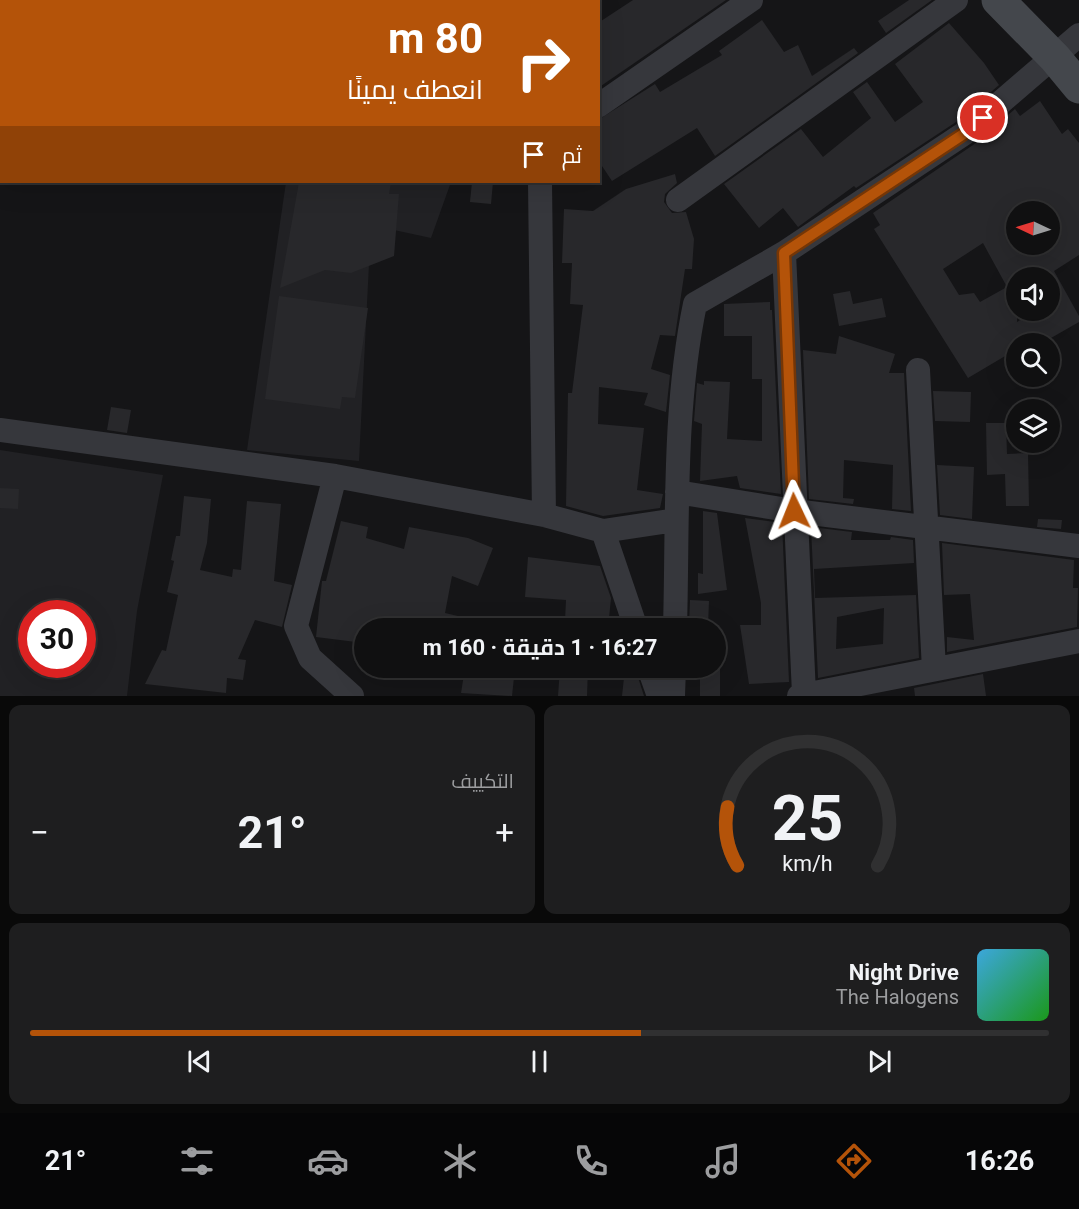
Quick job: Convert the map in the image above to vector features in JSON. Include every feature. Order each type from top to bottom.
[{"type":"main road","points":[[998,0],[1055,58],[1079,87]]},
{"type":"street","points":[[600,105],[751,0]]},
{"type":"street","points":[[678,200],[956,0]]},
{"type":"street","points":[[675,618],[676,492],[688,337],[695,304],[784,253],[965,133],[1079,35]]},
{"type":"street","points":[[540,183],[544,515]]},
{"type":"street","points":[[784,253],[801,695],[1079,641]]},
{"type":"street","points":[[918,370],[934,669]]},
{"type":"street","points":[[0,430],[335,476],[544,515],[603,531],[676,520]]},
{"type":"street","points":[[335,476],[296,626],[310,658],[352,696]]},
{"type":"street","points":[[676,492],[794,511],[1079,546]]},
{"type":"street","points":[[603,531],[633,618]]},
{"type":"street","points":[[652,678],[658,696]]},
{"type":"street","points":[[673,696],[674,678]]},
{"type":"shaded area","points":[[286,183],[451,183],[431,238],[371,225],[359,461],[247,450]]},
{"type":"shaded area","points":[[0,450],[163,475],[137,611],[127,696],[0,696]]},
{"type":"building","points":[[633,0],[726,0],[600,87],[600,22]]},
{"type":"building","points":[[909,0],[932,0],[886,33],[878,21]]},
{"type":"building","points":[[762,20],[784,52],[798,45],[812,76],[854,48],[858,53],[715,156],[697,128],[612,181],[600,163],[600,119],[655,84],[660,92],[722,55],[719,51]]},
{"type":"building","points":[[949,23],[984,63],[999,85],[956,122],[856,188],[854,186],[798,227],[783,208],[759,228],[724,184],[801,129],[823,157],[871,118],[853,92],[867,82],[895,122],[923,102],[895,64]]},
{"type":"building","points":[[1040,101],[1062,134],[1068,129],[1079,143],[1079,255],[1060,267],[1006,267],[1006,285],[983,243],[943,269],[959,295],[974,293],[980,302],[1006,288],[1006,321],[1060,321],[1060,282],[1079,316],[1079,322],[1060,333],[1006,333],[1006,356],[968,378],[874,229],[880,225],[873,213],[973,145],[1015,109],[1020,116]]},
{"type":"building","points":[[675,174],[677,183],[665,194],[664,202],[672,213],[686,212],[694,239],[692,269],[685,269],[675,336],[660,335],[651,369],[670,375],[666,412],[644,405],[648,393],[599,387],[598,424],[644,428],[637,490],[663,494],[660,508],[603,516],[566,506],[568,393],[572,393],[583,305],[570,304],[572,263],[562,263],[564,209],[593,211],[626,189]]},
{"type":"building","points":[[299,183],[391,183],[389,194],[399,194],[394,256],[351,273],[325,270],[280,288]]},
{"type":"building","points":[[472,183],[493,183],[491,204],[470,202]]},
{"type":"building","points":[[850,291],[853,304],[882,298],[886,317],[839,326],[833,294]]},
{"type":"building","points":[[279,296],[368,308],[355,398],[342,397],[340,409],[265,399]]},
{"type":"building","points":[[770,302],[781,494],[740,488],[737,476],[700,481],[702,424],[694,421],[697,383],[704,385],[704,381],[730,382],[727,439],[762,441],[762,379],[752,379],[752,336],[724,336],[724,304]]},
{"type":"building","points":[[839,336],[895,354],[889,373],[904,373],[911,511],[892,509],[893,465],[844,460],[843,498],[854,499],[853,504],[809,499],[803,350],[836,354]]},
{"type":"building","points":[[933,391],[971,392],[970,422],[935,421]]},
{"type":"building","points":[[111,407],[131,410],[127,433],[107,430]]},
{"type":"building","points":[[986,423],[1006,423],[1006,453],[1028,453],[1029,506],[1006,506],[1005,474],[987,475]]},
{"type":"building","points":[[937,465],[974,467],[972,519],[940,515]]},
{"type":"building","points":[[0,488],[19,489],[18,509],[0,508]]},
{"type":"building","points":[[184,496],[211,499],[207,543],[200,570],[232,577],[233,569],[241,570],[247,501],[281,504],[274,581],[292,585],[282,627],[255,620],[238,659],[246,660],[243,680],[227,678],[226,693],[145,684],[162,650],[166,651],[178,595],[167,592],[174,561],[171,560],[176,536],[180,536]]},
{"type":"building","points":[[703,511],[717,513],[727,590],[698,594],[698,573],[703,574]]},
{"type":"building","points":[[745,518],[782,523],[789,682],[749,684],[740,625],[761,625],[761,603]]},
{"type":"building","points":[[1038,519],[1062,520],[1061,529],[1037,527]]},
{"type":"building","points":[[341,521],[368,527],[366,538],[404,549],[409,527],[468,538],[493,548],[478,586],[452,576],[445,613],[466,618],[354,618],[354,642],[316,637],[322,581],[326,581]]},
{"type":"building","points":[[811,527],[852,532],[851,540],[890,540],[891,537],[913,540],[914,563],[814,569],[815,598],[916,595],[919,658],[818,678]],"holes":[[[884,608],[883,644],[836,649],[837,617]]]},
{"type":"building","points":[[942,543],[1074,560],[1073,588],[1078,588],[1077,627],[947,652],[947,637],[974,640],[970,594],[944,595]]},
{"type":"building","points":[[528,557],[600,566],[611,598],[609,618],[565,618],[566,600],[525,597]]},
{"type":"building","points":[[690,600],[709,601],[708,618],[689,618]]},
{"type":"building","points":[[983,674],[986,696],[915,696],[914,688]]},
{"type":"building","points":[[463,678],[514,678],[512,696],[461,693]]},
{"type":"building","points":[[559,678],[588,678],[587,696],[558,696]]},
{"type":"building","points":[[624,678],[638,678],[644,696],[622,696]]},
{"type":"building","points":[[700,678],[720,678],[720,696],[700,696]]},
{"type":"route","points":[[794,511],[784,253],[965,133],[983,118]]}]
